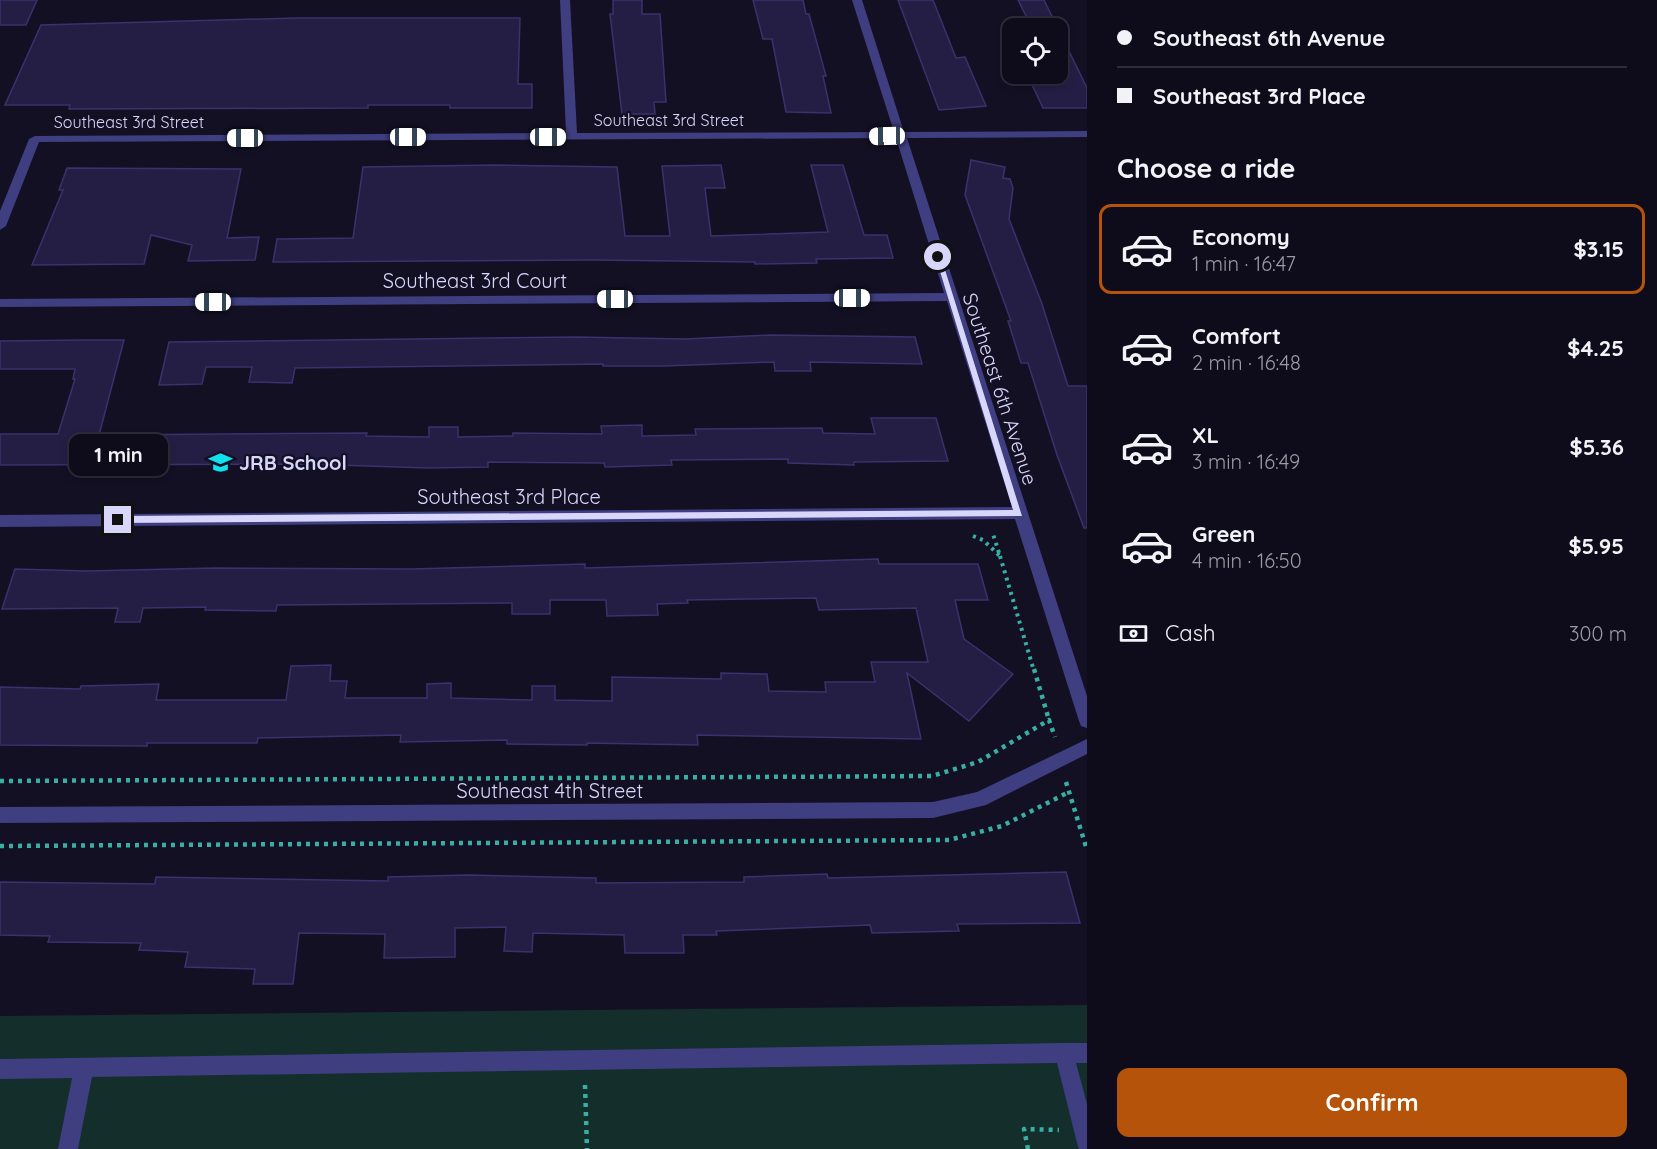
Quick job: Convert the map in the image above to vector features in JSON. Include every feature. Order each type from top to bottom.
[{"type":"street","points":[[565,0],[572,137]]},
{"type":"street","name":"Southeast 6th Avenue","points":[[857,0],[1087,721]]},
{"type":"street","name":"Southeast 3rd Street","points":[[0,226],[35,139],[1087,134]]},
{"type":"street","name":"Southeast 3rd Court","points":[[0,303],[950,297]]},
{"type":"street","name":"Southeast 3rd Place","points":[[0,521],[1019,513]]},
{"type":"street","name":"Southeast 4th Street","points":[[0,815],[933,810],[980,799],[1087,746]]},
{"type":"street","points":[[1064,1053],[1085,1137]]},
{"type":"street","points":[[0,1069],[1087,1053]]},
{"type":"street","points":[[68,1149],[84,1068]]},
{"type":"path","points":[[1000,556],[1087,850]]},
{"type":"path","points":[[0,781],[932,776],[951,774],[967,768],[1049,720]]},
{"type":"path","points":[[0,846],[949,840],[1002,826],[1069,792]]},
{"type":"path","points":[[584,1060],[587,1149]]},
{"type":"path","points":[[1028,1149],[1024,1129],[1085,1137]]},
{"type":"green space","points":[[1087,1005],[1087,1149],[0,1149],[0,1016]]},
{"type":"building","points":[[0,0],[37,0],[26,25],[0,25]]},
{"type":"building","points":[[613,0],[642,0],[642,14],[660,14],[666,102],[654,102],[655,114],[622,114],[610,14],[613,14]]},
{"type":"building","points":[[753,0],[803,0],[826,76],[823,76],[831,113],[786,112],[772,39],[763,39]]},
{"type":"building","points":[[898,0],[933,0],[956,58],[965,57],[986,106],[939,110]]},
{"type":"building","points":[[1018,0],[1044,0],[1053,18],[1027,18]]},
{"type":"building","points":[[296,18],[520,18],[518,84],[532,84],[532,108],[368,105],[368,108],[69,109],[70,105],[5,105],[41,25]]},
{"type":"building","points":[[1068,49],[1087,88],[1087,108],[1043,108],[1032,84],[1068,84]]},
{"type":"building","points":[[971,160],[1005,167],[1003,178],[1010,179],[1013,188],[1009,219],[1042,304],[1068,386],[1087,386],[1087,528],[1084,528],[1057,455],[1028,363],[1021,363],[1008,321],[1011,321],[965,195]]},
{"type":"building","points":[[494,165],[617,167],[625,236],[670,236],[662,166],[721,165],[725,188],[705,188],[711,236],[828,232],[811,165],[843,165],[864,235],[887,235],[893,258],[816,259],[817,263],[755,264],[755,262],[594,260],[273,262],[277,239],[353,238],[363,167]]},
{"type":"building","points":[[67,168],[241,169],[227,238],[259,237],[255,260],[188,261],[192,245],[151,235],[144,264],[32,265],[63,190],[59,190]]},
{"type":"building","points":[[770,335],[915,337],[922,364],[810,362],[811,371],[775,371],[774,362],[664,366],[603,366],[603,364],[295,368],[292,383],[249,382],[252,367],[206,367],[202,384],[159,385],[169,342],[576,337],[685,339]]},
{"type":"building","points":[[124,340],[99,435],[367,433],[366,436],[429,437],[429,427],[458,427],[458,437],[513,436],[513,433],[602,434],[601,426],[642,425],[642,436],[696,435],[695,429],[822,428],[823,433],[875,434],[871,418],[936,418],[948,461],[854,462],[854,465],[788,463],[788,459],[671,460],[672,465],[605,467],[604,463],[488,462],[488,467],[428,468],[306,464],[0,465],[0,434],[58,434],[75,379],[73,379],[75,369],[0,369],[0,341]]},
{"type":"building","points":[[878,559],[879,564],[978,564],[988,600],[955,600],[964,639],[1013,674],[969,721],[907,673],[921,739],[697,735],[698,745],[587,743],[587,745],[507,744],[507,740],[400,742],[401,735],[258,738],[257,743],[147,743],[147,746],[0,745],[0,687],[80,689],[81,686],[159,684],[156,700],[286,700],[291,666],[331,665],[330,681],[347,681],[345,698],[427,698],[427,684],[451,683],[451,698],[532,700],[532,686],[555,686],[555,700],[612,701],[612,677],[721,679],[721,673],[767,674],[769,691],[826,692],[825,682],[875,682],[871,662],[928,662],[916,608],[819,610],[816,598],[687,600],[688,603],[657,604],[658,615],[607,616],[606,600],[550,600],[550,614],[512,614],[512,603],[277,605],[276,611],[205,610],[206,607],[143,608],[140,622],[115,622],[118,608],[2,609],[15,569],[87,571],[215,568],[412,569],[585,564],[585,568]]},
{"type":"building","points":[[1066,872],[1080,923],[957,924],[959,931],[872,933],[870,925],[716,931],[717,935],[683,935],[684,953],[625,953],[624,935],[533,933],[532,952],[504,951],[506,927],[455,928],[455,957],[384,958],[385,934],[299,933],[293,984],[253,984],[255,969],[185,967],[188,952],[139,950],[141,943],[48,942],[50,936],[0,935],[0,882],[155,884],[156,877],[388,881],[388,877],[469,875],[596,878],[596,883],[744,882],[744,877],[827,874],[828,878]]},
{"type":"place","name":"JRB School","points":[[221,463]]},
{"type":"route","points":[[118,520],[1019,513],[938,257]]}]
